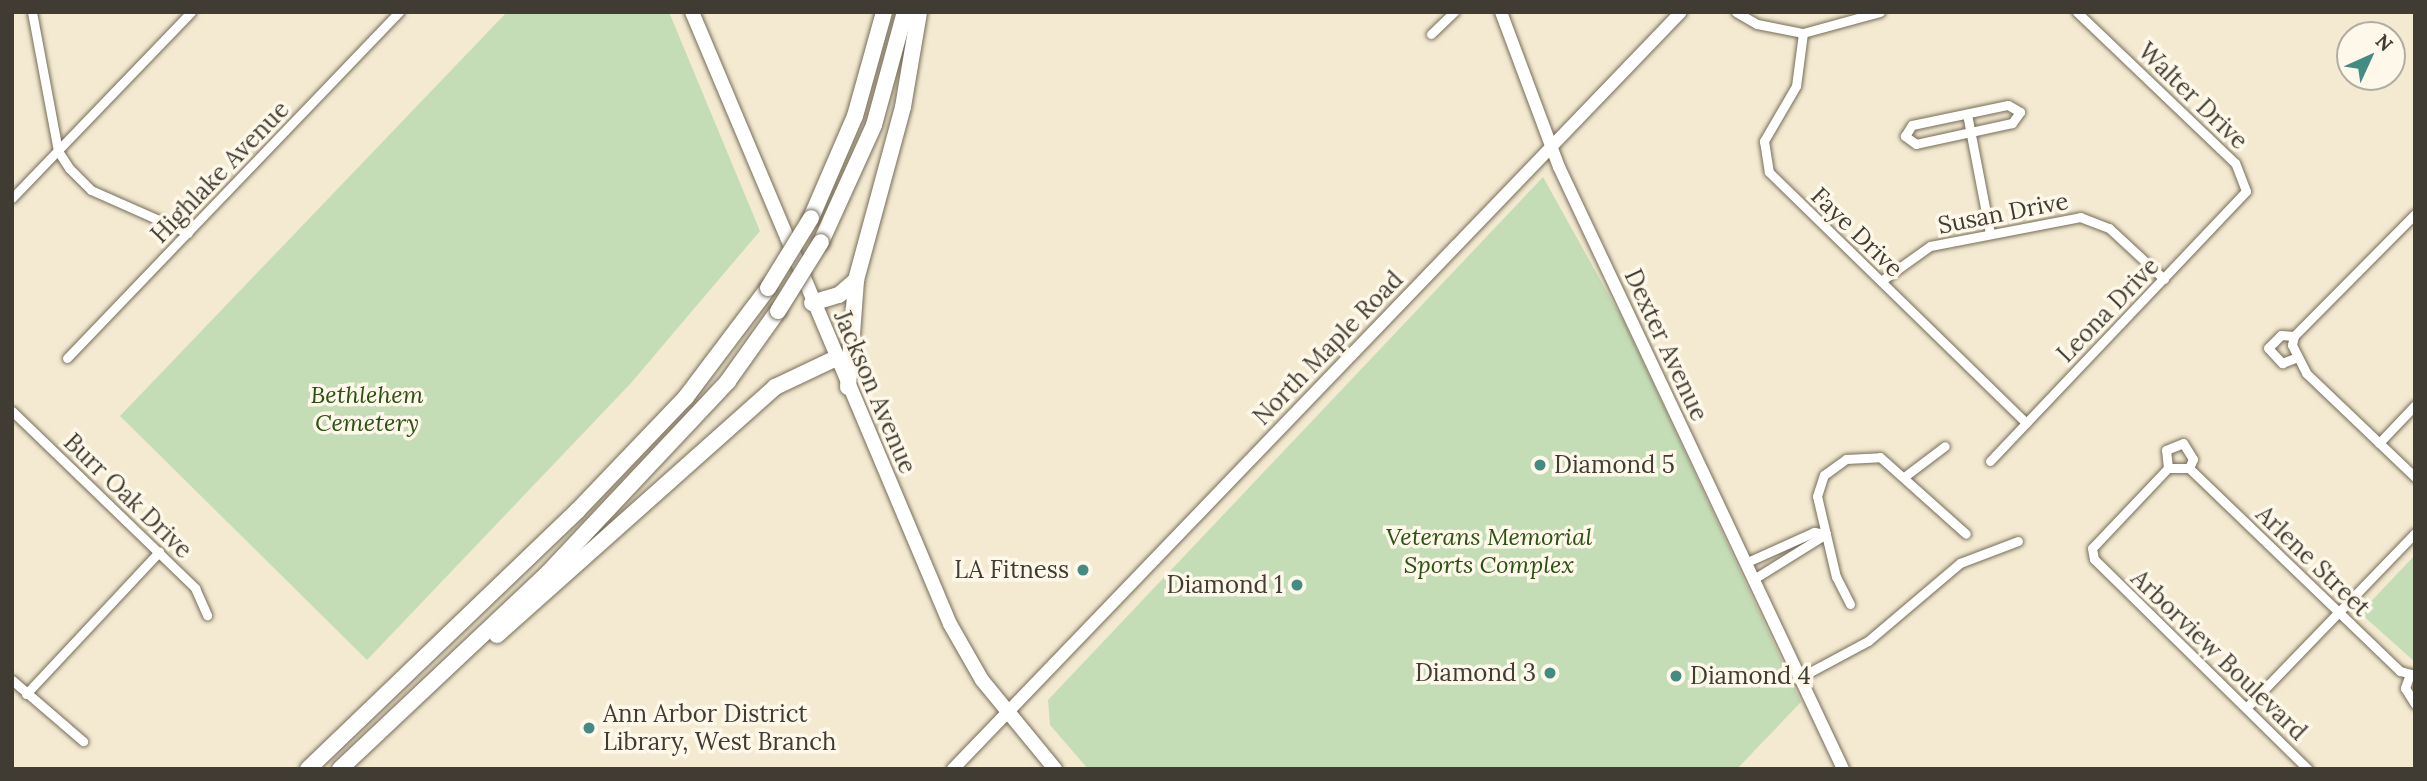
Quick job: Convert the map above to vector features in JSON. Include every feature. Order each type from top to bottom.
[{"type":"highway","points":[[309,769],[587,500],[694,387],[768,288],[811,218],[855,116],[884,12]]},
{"type":"highway","points":[[340,769],[441,676],[729,380],[778,311],[821,242],[874,125],[905,12]]},
{"type":"highway","points":[[848,387],[856,280],[903,107],[919,12]]},
{"type":"highway","points":[[812,303],[839,295],[856,280]]},
{"type":"highway","points":[[441,676],[537,601],[775,387],[836,358]]},
{"type":"main road","name":"Jackson Avenue","points":[[692,12],[812,303],[950,624],[1007,714],[1055,769]]},
{"type":"main road","name":"Dexter Avenue","points":[[1502,12],[1551,145],[1797,679],[1843,769]]},
{"type":"main road","name":"North Maple Road","points":[[953,769],[1681,12]]},
{"type":"street","points":[[32,12],[58,151],[91,190],[188,233]]},
{"type":"street","points":[[12,198],[191,12]]},
{"type":"street","name":"Highlake Avenue","points":[[67,358],[399,12]]},
{"type":"street","points":[[1432,34],[1454,12]]},
{"type":"street","points":[[1736,12],[1758,24],[1803,33],[1880,12]]},
{"type":"street","name":"Walter Drive","points":[[2077,12],[2235,163],[2246,182]]},
{"type":"street","name":"Faye Drive","points":[[1803,33],[1796,86],[1764,141],[1769,172],[2026,423]]},
{"type":"street","points":[[2008,105],[2020,112],[2012,123],[1970,132],[1916,144],[1905,136],[1912,125],[2008,105]]},
{"type":"street","points":[[1967,114],[1990,233]]},
{"type":"street","name":"Leona Drive","points":[[1990,461],[2241,200],[2246,182]]},
{"type":"street","points":[[2293,340],[2415,214]]},
{"type":"street","name":"Susan Drive","points":[[1881,281],[1930,246],[2063,218],[2093,220],[2164,279]]},
{"type":"street","points":[[2293,340],[2281,335],[2268,348],[2275,360],[2295,358]]},
{"type":"street","points":[[2293,340],[2295,358],[2415,477]]},
{"type":"street","points":[[2379,443],[2415,405]]},
{"type":"street","name":"Burr Oak Drive","points":[[12,411],[195,588],[207,615]]},
{"type":"street","name":"Arlene Street","points":[[2168,468],[2166,450],[2174,443],[2191,449],[2189,468],[2338,613],[2412,675]]},
{"type":"street","points":[[1904,477],[1945,446]]},
{"type":"street","points":[[1850,604],[1826,534],[1817,496],[1824,475],[1846,459],[1880,457],[1966,534]]},
{"type":"street","points":[[2168,468],[2189,468]]},
{"type":"street","name":"Arborview Boulevard","points":[[2168,468],[2092,548],[2104,569],[2308,769]]},
{"type":"street","points":[[1745,564],[1814,532],[1826,534]]},
{"type":"street","points":[[2247,707],[2415,533]]},
{"type":"street","points":[[1752,580],[1826,534]]},
{"type":"street","points":[[1797,679],[1868,641],[1960,564],[2018,541]]},
{"type":"street","points":[[26,694],[159,552]]},
{"type":"street","points":[[2412,675],[2405,688],[2415,704]]},
{"type":"street","points":[[12,680],[83,741]]},
{"type":"green space","name":"Bethlehem Cemetery","points":[[507,12],[669,12],[760,231],[631,383],[367,660],[120,416]]},
{"type":"green space","name":"Veterans Memorial Sports Complex","points":[[1543,177],[1626,326],[1801,702],[1737,769],[1088,769],[1050,725],[1048,700]]},
{"type":"green space","points":[[2415,555],[2415,662],[2360,613]]},
{"type":"place","name":"Diamond 5","points":[[1540,465]]},
{"type":"place","name":"LA Fitness","points":[[1083,570]]},
{"type":"place","name":"Diamond 1","points":[[1297,585]]},
{"type":"place","name":"Diamond 3","points":[[1550,673]]},
{"type":"place","name":"Diamond 4","points":[[1676,676]]},
{"type":"place","name":"Ann Arbor District Library, West Branch","points":[[589,728]]}]
